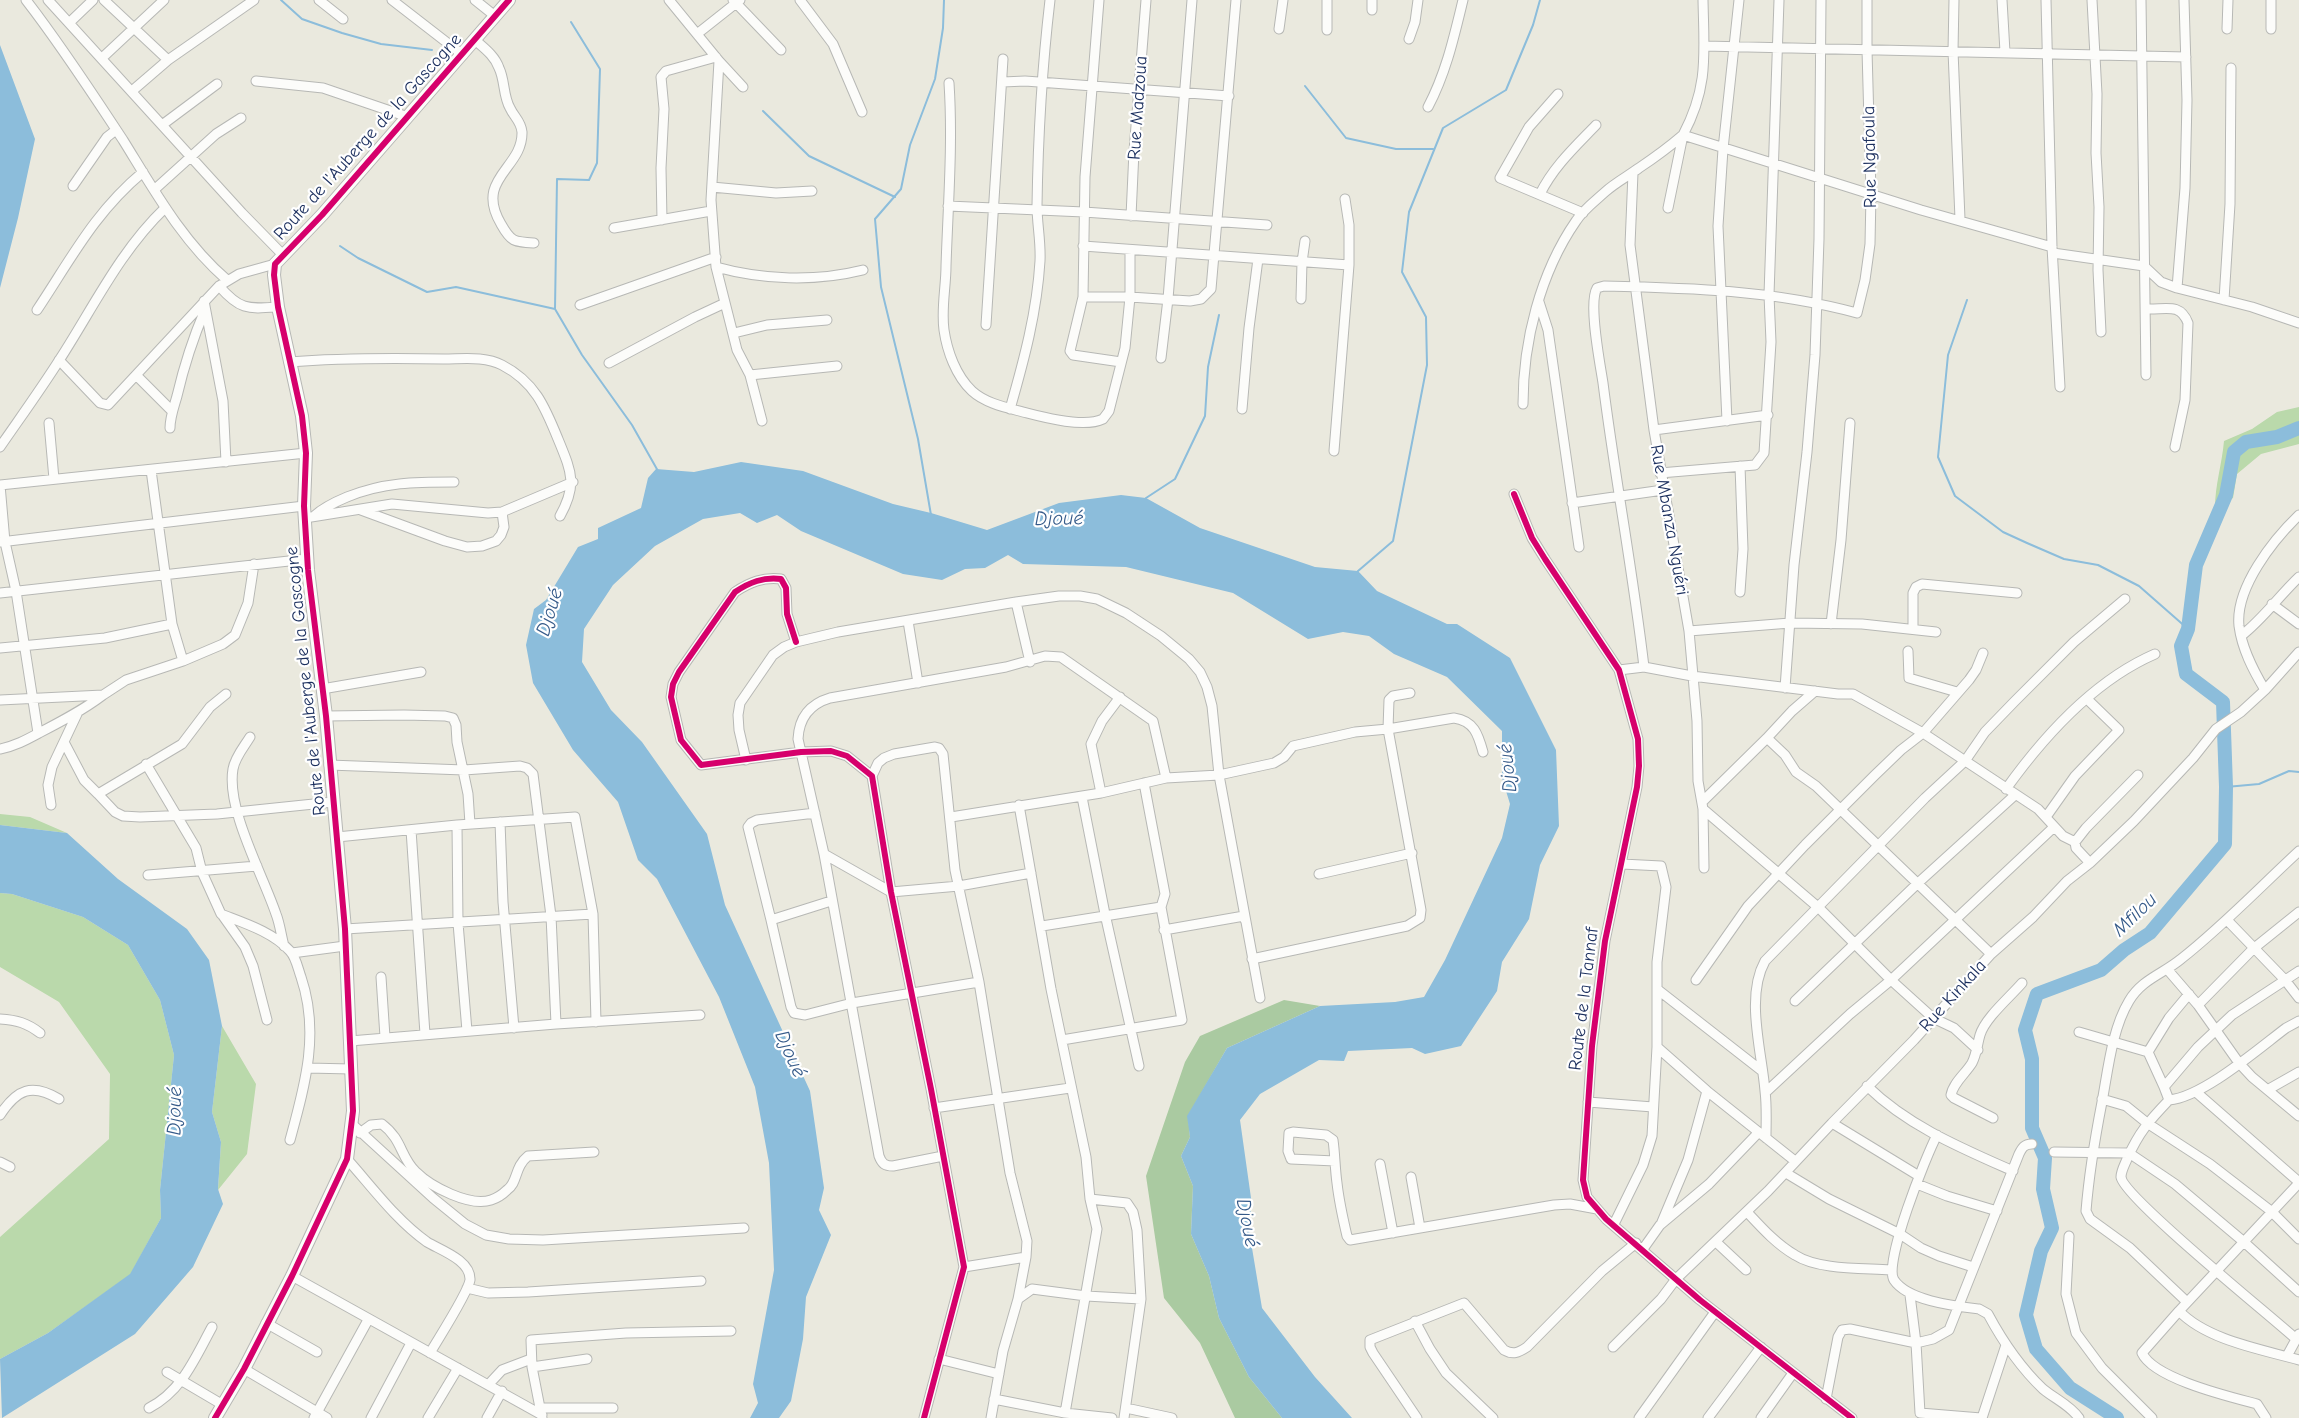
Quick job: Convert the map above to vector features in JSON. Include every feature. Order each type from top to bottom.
[{"type":"street","points":[[26,0],[50,31],[165,208],[223,283],[237,305],[249,309],[278,307]]},
{"type":"street","points":[[48,0],[242,213],[279,260],[239,274],[223,283],[205,305],[108,405],[102,405],[59,360]]},
{"type":"street","points":[[69,22],[93,0]]},
{"type":"street","points":[[104,0],[168,60]]},
{"type":"street","points":[[102,58],[164,0]]},
{"type":"street","points":[[132,91],[168,60],[254,0]]},
{"type":"street","points":[[319,0],[332,4],[344,19]]},
{"type":"street","points":[[392,0],[463,55]]},
{"type":"street","points":[[475,0],[495,16]]},
{"type":"street","name":"Route de l'Auberge de la Gascogne","points":[[215,1418],[244,1369],[292,1276],[346,1159],[356,1129],[345,929],[326,716],[307,560],[306,453],[302,416],[278,307],[274,275],[279,260],[322,216],[509,0]]},
{"type":"street","points":[[669,0],[743,87]]},
{"type":"street","points":[[800,0],[833,44],[862,112]]},
{"type":"street","points":[[1011,409],[1029,340],[1038,281],[1040,240],[1037,209],[1043,83],[1050,0]]},
{"type":"street","points":[[1099,0],[1091,87],[1084,212],[1083,297],[1071,353],[1121,362]]},
{"type":"street","name":"Rue Madzoua","points":[[1131,216],[1146,0]]},
{"type":"street","points":[[1161,358],[1168,299],[1192,0]]},
{"type":"street","points":[[1083,297],[1190,301],[1201,299],[1209,293],[1215,256],[1236,0]]},
{"type":"street","points":[[1279,29],[1282,0]]},
{"type":"street","points":[[1327,0],[1327,30]]},
{"type":"street","points":[[1409,39],[1418,0]]},
{"type":"street","points":[[1428,107],[1439,86],[1449,57],[1463,0]]},
{"type":"street","points":[[1668,208],[1683,135],[1698,104],[1701,90],[1704,46],[1703,0]]},
{"type":"street","points":[[1727,421],[1718,226],[1723,150],[1739,0]]},
{"type":"street","points":[[1660,473],[1755,465],[1764,453],[1771,342],[1769,295],[1779,0]]},
{"type":"street","points":[[1785,687],[1794,565],[1807,452],[1817,303],[1821,0]]},
{"type":"street","name":"Rue Ngafoula","points":[[1817,303],[1857,313],[1865,280],[1870,244],[1871,194],[1866,50],[1867,0]]},
{"type":"street","points":[[1954,0],[1953,51],[1960,219]]},
{"type":"street","points":[[2002,0],[2005,52]]},
{"type":"street","points":[[2046,0],[2052,250],[2060,387]]},
{"type":"street","points":[[2092,0],[2093,54],[2097,94],[2096,153],[2101,332]]},
{"type":"street","points":[[2141,0],[2146,375]]},
{"type":"street","points":[[2177,288],[2185,188],[2184,0]]},
{"type":"street","points":[[2227,29],[2228,0]]},
{"type":"street","points":[[2271,0],[2271,29]]},
{"type":"street","points":[[696,33],[736,1],[781,50]]},
{"type":"street","points":[[476,40],[500,68],[507,102],[521,124],[522,133],[517,150],[499,176],[492,196],[494,212],[511,240],[518,243],[534,243]]},
{"type":"street","points":[[1704,46],[2186,57]]},
{"type":"street","points":[[717,59],[711,211],[716,262],[737,350],[750,375],[762,421]]},
{"type":"street","points":[[662,220],[661,168],[664,109],[661,77],[666,70],[717,59]]},
{"type":"street","points":[[986,325],[1003,59]]},
{"type":"street","points":[[2224,300],[2230,204],[2231,68]]},
{"type":"street","points":[[256,81],[323,88],[408,117]]},
{"type":"street","points":[[1003,82],[1229,96]]},
{"type":"street","points":[[949,83],[951,123],[944,312],[946,345],[958,373],[972,391],[982,398],[1011,409],[1044,418],[1082,422],[1103,420],[1109,411],[1125,348],[1130,297],[1130,250]]},
{"type":"street","points":[[162,125],[217,84]]},
{"type":"street","points":[[1558,94],[1529,127],[1500,178],[1583,213]]},
{"type":"street","points":[[154,190],[216,134],[241,118]]},
{"type":"street","points":[[1540,194],[1549,176],[1562,159],[1596,126]]},
{"type":"street","points":[[73,186],[106,137],[116,130]]},
{"type":"street","points":[[1683,135],[1723,150],[1960,219],[2052,250],[2144,266],[2161,282],[2177,288],[2299,323]]},
{"type":"street","points":[[1523,404],[1523,377],[1539,302],[1547,276],[1562,244],[1583,213],[1607,190],[1683,135]]},
{"type":"street","points":[[37,310],[94,221],[126,186],[143,172]]},
{"type":"street","name":"Rue Mbanza Nguéri","points":[[1633,173],[1630,245],[1660,473],[1689,631],[1697,721],[1698,781],[1702,806],[1704,868]]},
{"type":"street","points":[[712,187],[776,193],[812,191]]},
{"type":"street","points":[[1334,451],[1349,265],[1349,225],[1345,199]]},
{"type":"street","points":[[948,206],[1037,209],[1267,225]]},
{"type":"street","points":[[0,447],[59,360],[126,254],[144,229],[165,208]]},
{"type":"street","points":[[614,228],[711,211]]},
{"type":"street","points":[[1301,299],[1305,241]]},
{"type":"street","points":[[1083,246],[1349,265]]},
{"type":"street","points":[[1242,409],[1258,259]]},
{"type":"street","points":[[580,305],[716,262],[757,275],[812,278],[834,277],[863,270]]},
{"type":"street","points":[[1644,667],[1594,321],[1593,294],[1597,288],[1604,286],[1721,290],[1817,303]]},
{"type":"street","points":[[1539,302],[1548,330],[1579,548]]},
{"type":"street","points":[[609,363],[695,316],[725,303]]},
{"type":"street","points":[[170,428],[172,411],[192,339],[205,305]]},
{"type":"street","points":[[205,305],[223,401],[226,462]]},
{"type":"street","points":[[2146,309],[2178,309],[2183,312],[2188,323],[2186,400],[2175,447]]},
{"type":"street","points":[[734,333],[767,326],[827,320]]},
{"type":"street","points":[[289,362],[425,358],[490,360],[502,365],[517,374],[537,392],[566,458],[573,482],[569,500],[560,516]]},
{"type":"street","points":[[750,375],[837,366]]},
{"type":"street","points":[[136,375],[172,411]]},
{"type":"street","points":[[1654,430],[1768,415]]},
{"type":"street","points":[[49,423],[54,479]]},
{"type":"street","points":[[1831,624],[1841,540],[1850,423]]},
{"type":"street","points":[[38,733],[16,591],[3,542],[0,485],[306,453]]},
{"type":"street","points":[[1740,466],[1743,549],[1740,592]]},
{"type":"street","points":[[151,470],[172,624],[183,661]]},
{"type":"street","points":[[308,513],[321,510],[380,485],[454,482]]},
{"type":"street","points":[[3,542],[157,523],[404,504],[488,513],[502,512],[573,482]]},
{"type":"street","points":[[1572,503],[1663,490]]},
{"type":"street","name":"Route de la Tannaf","points":[[1514,494],[1545,559],[1619,670],[1638,739],[1640,766],[1605,941],[1592,1046],[1583,1180],[1587,1197],[1597,1209],[1715,1312],[1846,1416]]},
{"type":"street","points":[[359,509],[467,547],[482,546],[496,541],[504,527],[502,512]]},
{"type":"street","points":[[2265,690],[2253,670],[2241,636],[2240,610],[2254,572],[2264,555],[2297,520]]},
{"type":"street","points":[[0,592],[307,560]]},
{"type":"street","points":[[0,748],[20,744],[77,714],[126,680],[183,661],[223,644],[235,634],[248,603],[254,564]]},
{"type":"street","points":[[796,642],[787,614],[786,588],[781,579],[768,577],[747,583],[735,592],[673,684],[671,697],[681,740],[697,763],[707,765],[801,752],[838,752],[847,756],[872,776]]},
{"type":"street","points":[[2241,636],[2257,623],[2299,577]]},
{"type":"street","points":[[1913,629],[1913,593],[1916,587],[1922,584],[2017,593]]},
{"type":"street","points":[[746,760],[739,730],[740,703],[773,656],[796,642],[1016,602],[1059,596],[1097,599],[1125,613],[1161,636],[1190,659],[1200,672],[1212,706],[1219,775],[1260,998]]},
{"type":"street","points":[[1766,1138],[1766,1092],[1756,1005],[1759,973],[1765,961],[1965,761],[1985,732],[2081,636],[2125,599]]},
{"type":"street","points":[[1016,602],[1030,662]]},
{"type":"street","points":[[2272,604],[2299,624]]},
{"type":"street","points":[[908,621],[918,683]]},
{"type":"street","points":[[1689,631],[1790,623],[1936,632]]},
{"type":"street","points":[[0,648],[105,638],[172,624]]},
{"type":"street","points":[[1908,651],[1909,678],[1957,692]]},
{"type":"street","name":"Rue Kinkala","points":[[1613,1347],[1661,1299],[1676,1279],[1786,1173],[1867,1086],[1914,1040],[1991,954],[2134,820],[2193,758],[2216,729],[2241,712],[2265,690],[2299,652]]},
{"type":"street","points":[[1696,980],[1748,906],[1901,750],[1923,733],[1976,670],[1983,653]]},
{"type":"street","points":[[2006,789],[2025,763],[2087,699],[2118,672],[2155,654]]},
{"type":"street","points":[[943,1156],[893,1166],[886,1166],[882,1163],[824,854],[801,752],[798,730],[804,716],[815,704],[830,698],[1030,662],[1045,656],[1061,657],[1153,721],[1166,778]]},
{"type":"street","points":[[1619,670],[1644,667],[1692,676],[1853,694],[1923,733],[2046,817],[2054,827],[2075,842]]},
{"type":"street","points":[[322,689],[421,672]]},
{"type":"street","points":[[1815,691],[1792,711],[1702,806],[1819,908],[1891,980],[1933,1018],[1954,1028],[1978,1050]]},
{"type":"street","points":[[1252,959],[1407,926],[1417,922],[1420,918],[1421,910],[1412,853],[1388,729],[1389,700],[1393,696],[1410,693]]},
{"type":"street","points":[[98,794],[186,741],[206,712],[226,694]]},
{"type":"street","points":[[0,700],[104,695]]},
{"type":"street","points":[[1101,793],[1091,744],[1102,722],[1120,697]]},
{"type":"street","points":[[2046,817],[2075,776],[2119,730],[2087,699]]},
{"type":"street","points":[[51,805],[48,785],[52,767],[77,714]]},
{"type":"street","points":[[326,716],[404,715],[453,718],[468,794],[470,824]]},
{"type":"street","points":[[951,817],[1082,797],[1166,778],[1219,775],[1274,763],[1284,757],[1293,746],[1355,732],[1454,718],[1464,719],[1472,725],[1483,752]]},
{"type":"street","points":[[250,737],[236,759],[232,786],[237,811],[277,916],[284,946]]},
{"type":"street","points":[[1767,738],[1785,755],[1796,772],[1816,786],[1991,954]]},
{"type":"street","points":[[64,742],[84,780],[107,807],[123,816],[178,816],[333,802]]},
{"type":"street","points":[[924,1418],[964,1267],[891,892],[872,776],[878,763],[894,754],[939,748],[943,754],[951,817],[952,852],[979,982],[1010,1173],[1027,1241],[1018,1299],[1003,1350],[990,1418]]},
{"type":"street","points":[[147,764],[196,848],[202,872],[221,914],[254,966],[267,1020]]},
{"type":"street","points":[[329,765],[464,770],[513,766],[528,768],[533,774],[551,916],[556,1024]]},
{"type":"street","points":[[2090,862],[2076,849],[2075,842],[2138,775]]},
{"type":"street","points":[[1062,1040],[1182,1020],[1164,930],[1161,907],[1165,894],[1144,783]]},
{"type":"street","points":[[1795,1001],[2014,795]]},
{"type":"street","points":[[1082,797],[1139,1066]]},
{"type":"street","points":[[1019,805],[1042,926],[1051,989],[1086,1157],[1096,1235],[1065,1413]]},
{"type":"street","points":[[815,813],[757,820],[748,827],[794,1013],[805,1015],[852,1002],[979,982]]},
{"type":"street","points":[[337,837],[457,825],[575,817],[593,914],[596,1022]]},
{"type":"street","points":[[500,822],[514,1028]]},
{"type":"street","points":[[457,825],[458,923],[467,1031]]},
{"type":"street","points":[[1766,1092],[1850,1014],[1891,980],[2054,827]]},
{"type":"street","points":[[411,830],[425,1034]]},
{"type":"street","points":[[2187,1302],[2130,1248],[2090,1219],[2086,1210],[2092,1154],[2103,1099],[2105,1075],[2128,1002],[2146,981],[2167,969],[2227,920],[2299,851]]},
{"type":"street","points":[[1319,874],[1412,853]]},
{"type":"street","points":[[824,854],[891,892],[959,886],[1031,873]]},
{"type":"street","points":[[1614,1224],[1643,1165],[1652,1136],[1657,1047],[1657,962],[1666,887],[1661,866],[1622,864]]},
{"type":"street","points":[[148,875],[257,866]]},
{"type":"street","points":[[771,920],[831,901]]},
{"type":"street","points":[[1042,926],[1105,914],[1161,907]]},
{"type":"street","points":[[2198,1005],[2253,949],[2299,912]]},
{"type":"street","points":[[221,914],[254,927],[292,953],[307,996],[311,1019],[311,1044],[308,1068],[290,1140]]},
{"type":"street","points":[[345,929],[593,914]]},
{"type":"street","points":[[1164,930],[1244,916],[1245,920]]},
{"type":"street","points":[[2227,920],[2285,980],[2299,998]]},
{"type":"street","points":[[292,953],[345,946]]},
{"type":"street","points":[[2167,969],[2198,1005],[2239,1063],[2252,1077],[2299,1116]]},
{"type":"street","points":[[2164,1086],[2216,1029],[2252,1000],[2299,971]]},
{"type":"street","points":[[381,977],[385,1037]]},
{"type":"street","points":[[1993,1118],[1951,1095],[1952,1089],[1962,1078],[1978,1050],[1980,1035],[1986,1023],[2022,983]]},
{"type":"street","points":[[1657,989],[1762,1071]]},
{"type":"street","points":[[2148,1052],[2169,1018],[2189,994]]},
{"type":"street","points":[[350,1041],[700,1015]]},
{"type":"street","points":[[0,1019],[28,1024],[40,1033]]},
{"type":"street","points":[[2287,1356],[2298,1336],[2187,1247],[2125,1185],[2121,1178],[2129,1153],[2141,1130],[2169,1100],[2196,1092],[2299,1021]]},
{"type":"street","points":[[2079,1032],[2148,1052],[2169,1100]]},
{"type":"street","points":[[1657,1047],[1707,1091],[1795,1161]]},
{"type":"street","points":[[308,1068],[351,1069]]},
{"type":"street","points":[[2269,1089],[2299,1072]]},
{"type":"street","points":[[1867,1086],[1894,1110],[1937,1136],[2013,1171]]},
{"type":"street","points":[[934,1108],[1070,1088]]},
{"type":"street","points":[[0,1115],[8,1103],[29,1090],[44,1090],[59,1099]]},
{"type":"street","points":[[1660,1225],[1688,1160],[1707,1091]]},
{"type":"street","points":[[2196,1092],[2299,1183],[2144,1348],[2142,1353],[2145,1359],[2194,1385],[2217,1394],[2257,1404],[2266,1418]]},
{"type":"street","points":[[2103,1099],[2126,1106],[2147,1123],[2210,1164],[2271,1211],[2299,1239]]},
{"type":"street","points":[[1588,1102],[1653,1107]]},
{"type":"street","points":[[1832,1123],[1918,1180],[1947,1196],[1997,1211]]},
{"type":"street","points":[[356,1129],[382,1124],[393,1132],[407,1160],[416,1172],[455,1195],[471,1201],[491,1200],[511,1188],[520,1162],[528,1156],[594,1152]]},
{"type":"street","points":[[356,1129],[465,1224],[486,1234],[508,1239],[543,1240],[744,1228]]},
{"type":"street","points":[[1335,1161],[1291,1159],[1288,1151],[1289,1133],[1331,1137],[1335,1161],[1337,1184],[1347,1236],[1350,1240],[1554,1205],[1570,1204],[1597,1209]]},
{"type":"street","points":[[1417,1418],[1373,1353],[1369,1342],[1373,1338],[1464,1303],[1504,1350],[1518,1353],[1527,1347],[1602,1271],[1639,1246],[1708,1184],[1758,1133]]},
{"type":"street","points":[[1937,1136],[1925,1158],[1900,1234],[1890,1270],[1893,1279],[1910,1295],[1979,1309],[1988,1314],[2025,1372],[2074,1411],[2079,1418]]},
{"type":"street","points":[[1826,1399],[1838,1337],[1842,1330],[1850,1329],[1917,1343],[1933,1339],[1949,1330],[2023,1147],[2032,1144]]},
{"type":"street","points":[[2054,1152],[2129,1153],[2175,1184],[2299,1292]]},
{"type":"street","points":[[346,1159],[406,1226],[464,1265],[470,1280],[467,1288],[430,1353]]},
{"type":"street","points":[[0,1162],[10,1167]]},
{"type":"street","points":[[1380,1164],[1393,1233]]},
{"type":"street","points":[[1786,1173],[1829,1199],[1939,1256],[1973,1267]]},
{"type":"street","points":[[1411,1177],[1420,1228]]},
{"type":"street","points":[[1090,1199],[1127,1203],[1133,1212],[1141,1299],[1125,1413],[1172,1418]]},
{"type":"street","points":[[1747,1212],[1781,1245],[1809,1262],[1890,1270]]},
{"type":"street","points":[[2069,1236],[2066,1294],[2076,1333],[2102,1368],[2152,1418]]},
{"type":"street","points":[[1716,1242],[1746,1270]]},
{"type":"street","points":[[964,1267],[1026,1257]]},
{"type":"street","points":[[292,1276],[541,1414],[613,1408]]},
{"type":"street","points":[[1022,1277],[1032,1289],[1086,1296],[1141,1299]]},
{"type":"street","points":[[467,1288],[488,1293],[701,1281]]},
{"type":"street","points":[[1018,1299],[1032,1289]]},
{"type":"street","points":[[1910,1295],[1917,1343],[1920,1415],[1982,1418],[2006,1345]]},
{"type":"street","points":[[2179,1311],[2197,1326],[2215,1335],[2299,1360]]},
{"type":"street","points":[[1639,1418],[1715,1312]]},
{"type":"street","points":[[316,1415],[368,1320]]},
{"type":"street","points":[[1415,1321],[1446,1373],[1493,1418]]},
{"type":"street","points":[[266,1323],[317,1352]]},
{"type":"street","points":[[149,1408],[170,1394],[182,1381],[212,1327]]},
{"type":"street","points":[[541,1414],[531,1363],[531,1340],[626,1333],[731,1331]]},
{"type":"street","points":[[371,1418],[411,1343]]},
{"type":"street","points":[[1708,1418],[1761,1347]]},
{"type":"street","points":[[489,1384],[502,1370],[531,1363],[587,1359]]},
{"type":"street","points":[[939,1359],[999,1374]]},
{"type":"street","points":[[428,1418],[458,1368]]},
{"type":"street","points":[[244,1369],[316,1415],[327,1418]]},
{"type":"street","points":[[167,1372],[223,1405]]},
{"type":"street","points":[[1761,1418],[1793,1373]]},
{"type":"street","points":[[486,1418],[502,1392]]},
{"type":"street","points":[[994,1399],[1048,1414],[1065,1413],[1112,1418]]},
{"type":"green space","points":[[2299,407],[2299,444],[2261,454],[2237,474],[2233,498],[2215,508],[2224,441],[2252,429],[2277,412]]},
{"type":"green space","points":[[0,814],[30,817],[67,833],[0,825]]},
{"type":"green space","points":[[0,893],[12,894],[83,917],[128,945],[160,1000],[174,1055],[160,1190],[161,1218],[130,1275],[48,1333],[0,1359],[0,1237],[109,1139],[110,1074],[59,1002],[0,967]]},
{"type":"green space","points":[[1284,1000],[1320,1006],[1227,1048],[1188,1116],[1190,1137],[1181,1156],[1193,1186],[1191,1234],[1209,1276],[1219,1318],[1249,1377],[1282,1418],[1235,1418],[1200,1343],[1164,1298],[1146,1176],[1185,1062],[1200,1036]]},
{"type":"green space","points":[[222,1026],[256,1084],[247,1154],[218,1190],[221,1142],[212,1112]]},
{"type":"water","points":[[0,45],[35,139],[0,288]]},
{"type":"water","name":"Djoué","points":[[741,462],[803,471],[893,504],[987,530],[1059,503],[1121,495],[1146,498],[1200,528],[1315,567],[1358,571],[1377,591],[1447,624],[1457,624],[1510,658],[1556,750],[1559,826],[1540,865],[1529,919],[1502,962],[1497,991],[1461,1046],[1425,1054],[1412,1048],[1348,1051],[1344,1061],[1319,1060],[1260,1094],[1240,1120],[1252,1205],[1248,1224],[1262,1308],[1315,1377],[1352,1418],[1282,1418],[1249,1377],[1219,1318],[1209,1276],[1191,1234],[1193,1186],[1181,1156],[1190,1137],[1187,1116],[1227,1048],[1320,1006],[1395,1002],[1424,997],[1445,960],[1502,838],[1510,804],[1502,778],[1502,731],[1447,677],[1394,654],[1369,636],[1343,632],[1308,639],[1233,593],[1126,567],[1023,564],[1008,555],[985,568],[965,569],[942,580],[903,574],[801,531],[777,515],[757,523],[740,513],[703,519],[655,546],[613,585],[584,629],[582,662],[611,710],[642,742],[707,834],[725,905],[810,1091],[824,1188],[819,1210],[831,1235],[806,1297],[803,1339],[791,1401],[779,1418],[750,1418],[758,1403],[753,1384],[774,1270],[769,1163],[755,1087],[719,997],[657,879],[638,860],[618,802],[573,750],[533,683],[526,645],[534,609],[546,600],[578,547],[598,539],[598,528],[641,508],[648,478],[656,469],[694,472]]},
{"type":"water","name":"Djoué","points":[[0,825],[67,833],[118,879],[187,929],[209,960],[222,1026],[212,1112],[221,1142],[218,1189],[223,1204],[193,1267],[135,1334],[2,1418],[0,1359],[48,1333],[130,1274],[161,1218],[160,1190],[174,1055],[160,1000],[128,945],[83,917],[12,894],[0,893]]},
{"type":"waterway","points":[[281,0],[302,19],[342,33],[381,44],[432,50]]},
{"type":"waterway","points":[[931,515],[918,439],[881,287],[875,219],[901,189],[910,145],[935,79],[943,28],[944,0]]},
{"type":"waterway","points":[[1358,571],[1393,541],[1427,365],[1426,317],[1402,272],[1409,212],[1443,128],[1506,90],[1533,25],[1540,0]]},
{"type":"waterway","points":[[571,22],[600,69],[597,163],[589,180],[557,179],[555,309],[582,355],[632,425],[658,471]]},
{"type":"waterway","points":[[1305,86],[1346,138],[1396,149],[1433,149]]},
{"type":"waterway","points":[[763,111],[809,156],[895,197]]},
{"type":"waterway","points":[[340,246],[358,258],[427,292],[456,287],[555,309]]},
{"type":"waterway","points":[[1967,300],[1948,355],[1938,457],[1955,496],[2003,532],[2064,559],[2098,565],[2139,586],[2188,629]]},
{"type":"waterway","points":[[1146,498],[1175,479],[1205,416],[1208,367],[1219,315]]},
{"type":"waterway","name":"Mfilou","points":[[2117,1418],[2070,1388],[2036,1349],[2026,1315],[2041,1251],[2052,1228],[2043,1189],[2045,1158],[2032,1128],[2032,1059],[2025,1030],[2037,994],[2101,970],[2124,950],[2150,933],[2225,844],[2226,787],[2223,702],[2186,674],[2181,646],[2188,629],[2196,565],[2226,495],[2234,452],[2246,442],[2277,437],[2299,428]]},
{"type":"waterway","points":[[2226,787],[2259,784],[2289,771],[2299,772]]},
{"type":"cycle path","points":[[215,1418],[244,1369],[292,1276],[347,1159],[353,1111],[345,929],[326,716],[308,570],[304,506],[306,453],[302,416],[278,307],[275,264],[322,215],[509,0]]},
{"type":"cycle path","points":[[1514,494],[1532,538],[1619,670],[1638,739],[1637,787],[1605,941],[1592,1046],[1583,1180],[1587,1197],[1606,1219],[1700,1300],[1852,1418]]},
{"type":"cycle path","points":[[796,642],[787,614],[786,588],[781,579],[751,583],[735,592],[679,672],[673,684],[671,697],[681,740],[701,765],[801,752],[831,751],[847,756],[872,776],[891,892],[964,1267],[924,1418]]}]
